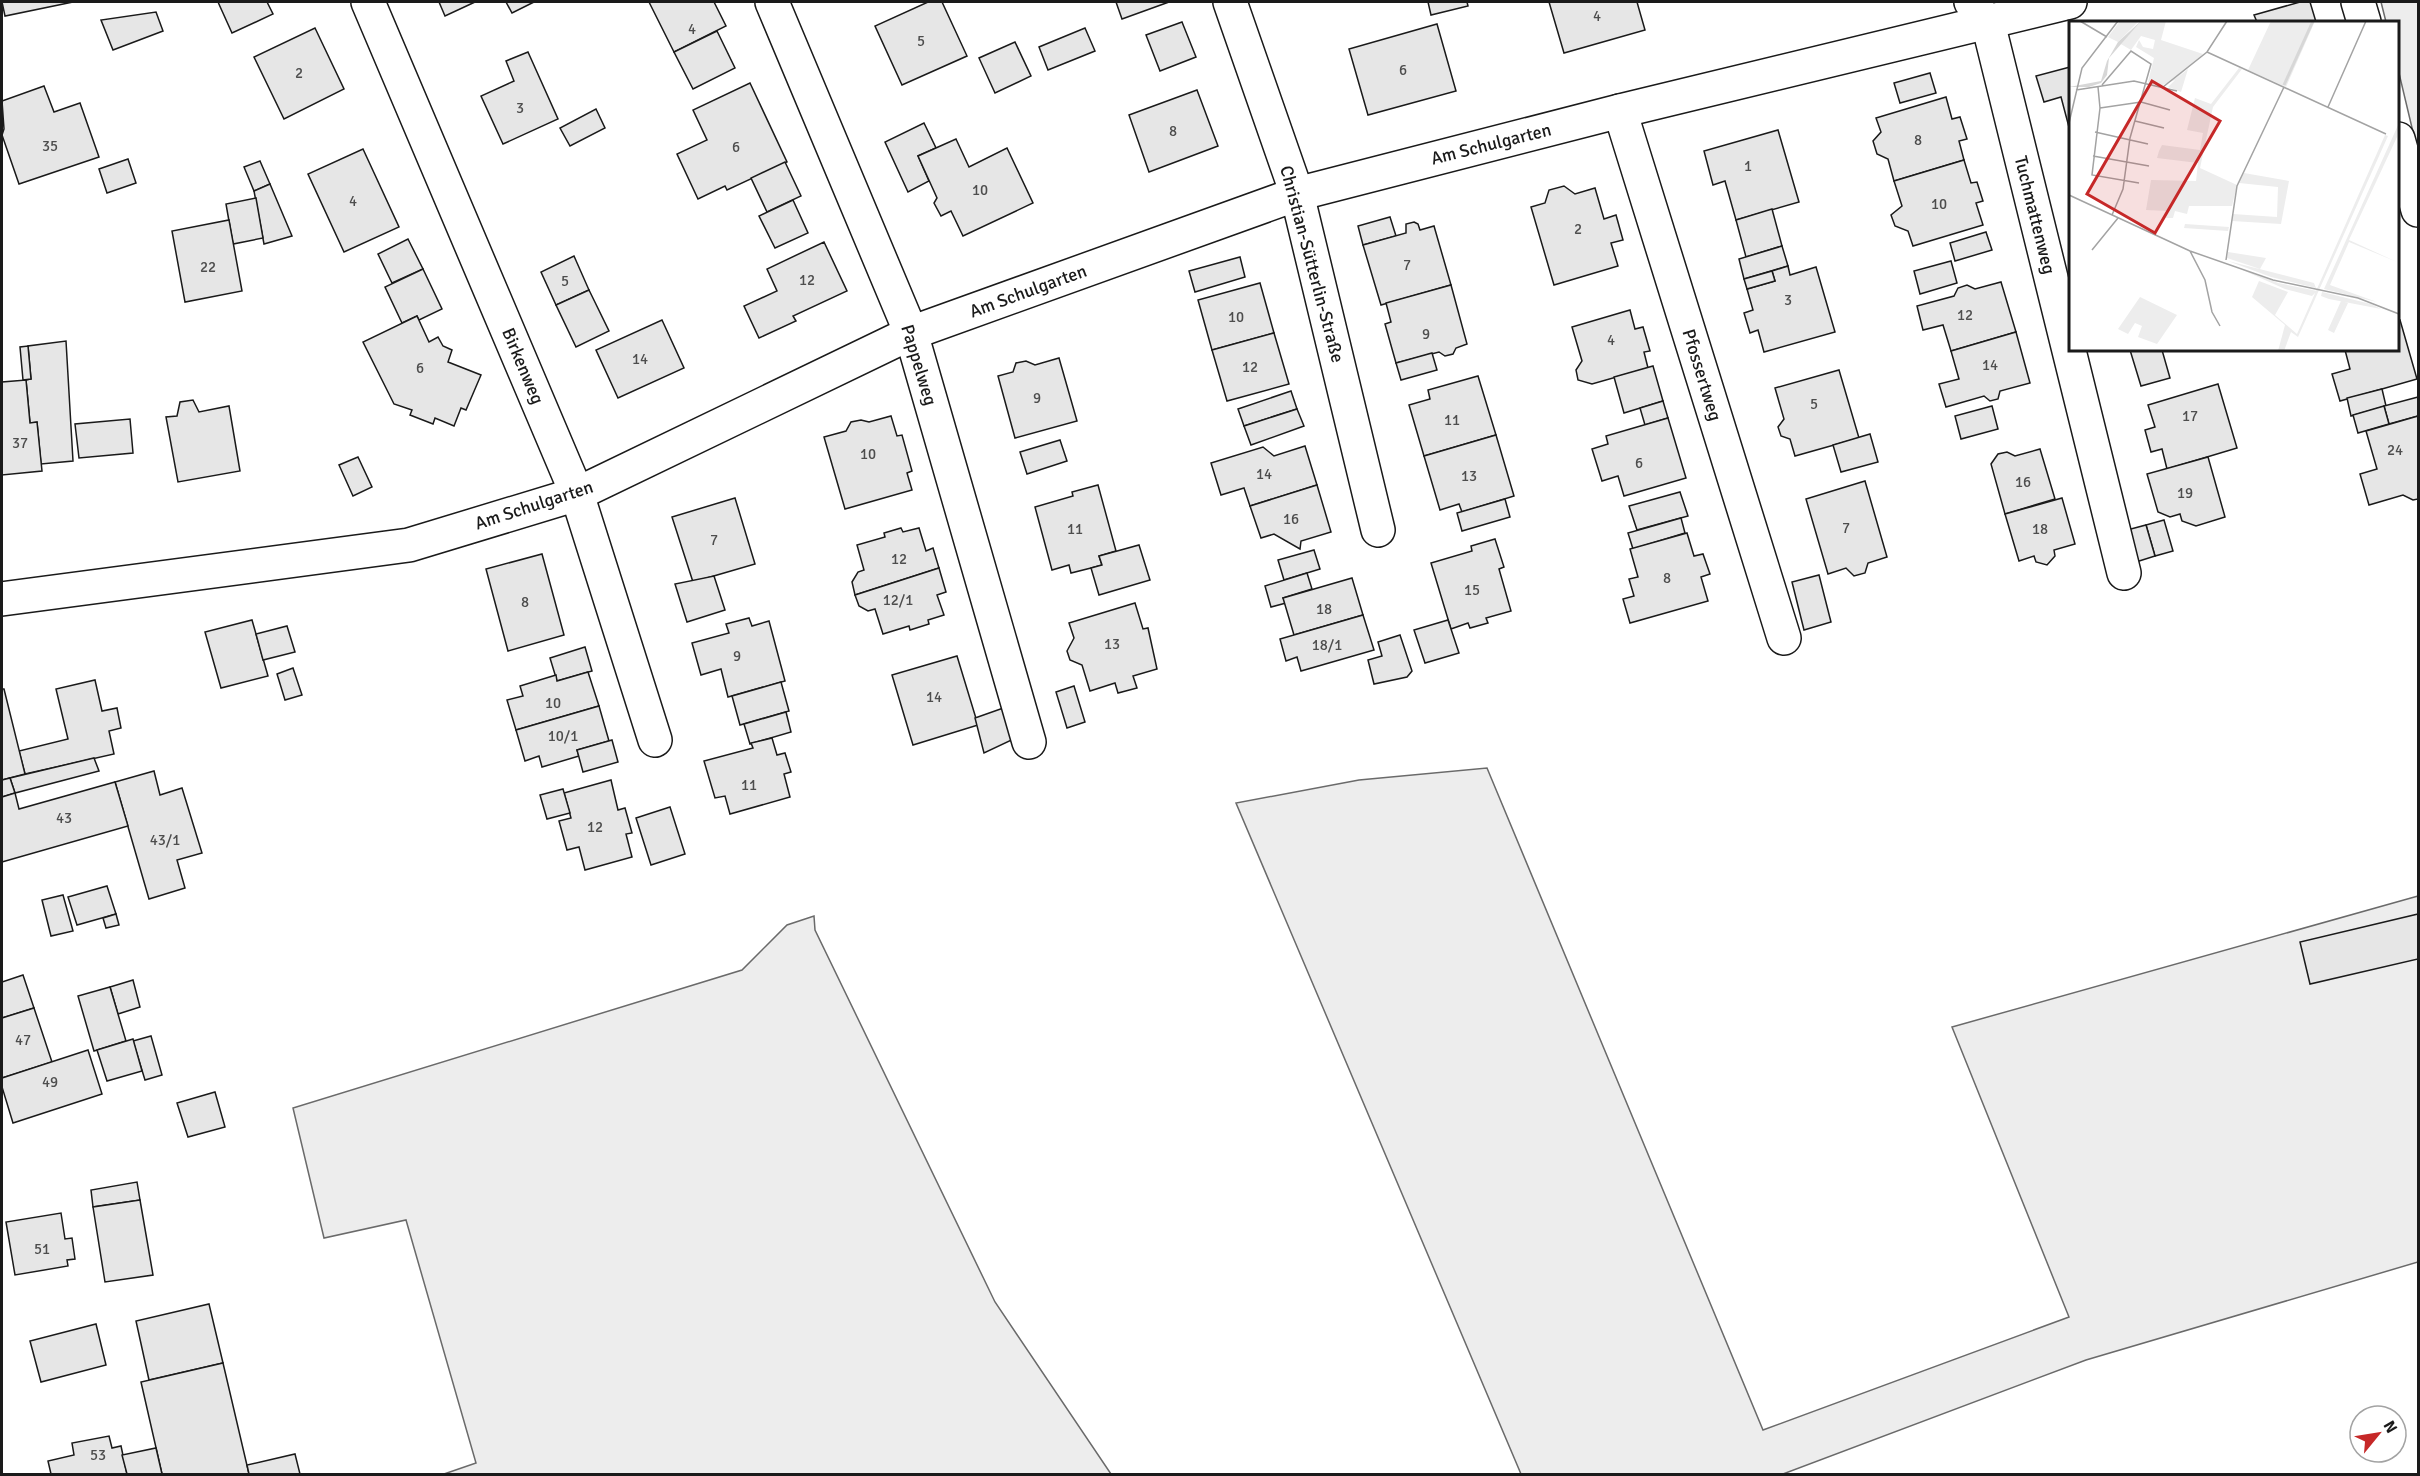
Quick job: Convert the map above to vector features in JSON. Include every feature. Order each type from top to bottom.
[{"type":"street","name":"Birkenweg","points":[[368,2],[577,494],[655,740]]},
{"type":"street","name":"Pappelweg","points":[[772,2],[911,333],[1029,741]]},
{"type":"street","name":"Christian-Sütterlin-Straße","points":[[1230,2],[1297,194],[1378,530]]},
{"type":"street","name":"Am Schulgarten","points":[[2,599],[409,545],[577,494],[911,333],[1297,194],[1620,111],[1980,12],[2070,2]]},
{"type":"street","points":[[2358,2],[2364,21]]},
{"type":"street","name":"Tuchmattenweg","points":[[1980,12],[2124,573]]},
{"type":"street","name":"Pfossertweg","points":[[1620,111],[1784,638]]},
{"type":"street","points":[[2399,146],[2418,210]]},
{"type":"shaded area","points":[[2381,2],[2418,2],[2418,153],[2399,73],[2399,21],[2386,21]]},
{"type":"shaded area","points":[[1487,768],[1763,1430],[2069,1317],[1952,1027],[2418,896],[2418,1262],[2086,1360],[1783,1474],[1521,1474],[1236,803],[1359,780]]},
{"type":"shaded area","points":[[814,916],[815,930],[995,1302],[1111,1474],[444,1474],[476,1463],[406,1220],[324,1238],[293,1108],[742,970],[787,925]]},
{"type":"building","points":[[2,2],[73,2],[5,16]]},
{"type":"building","points":[[218,2],[267,2],[273,14],[232,33]]},
{"type":"building","points":[[439,2],[475,2],[445,16]]},
{"type":"building","points":[[506,2],[534,2],[512,13]]},
{"type":"building","points":[[649,2],[714,2],[726,26],[674,52]]},
{"type":"building","points":[[928,2],[942,2],[967,56],[902,85],[875,26]]},
{"type":"building","points":[[1116,2],[1169,2],[1122,19]]},
{"type":"building","points":[[1428,2],[1467,2],[1468,6],[1431,15]]},
{"type":"building","points":[[1549,2],[1637,2],[1645,30],[1564,53]]},
{"type":"building","points":[[2300,2],[2310,2],[2316,21],[2257,21],[2254,15]]},
{"type":"building","points":[[156,12],[163,31],[113,50],[101,20]]},
{"type":"building","points":[[1182,22],[1196,57],[1160,71],[1146,35]]},
{"type":"building","points":[[1437,24],[1456,91],[1368,115],[1349,49]]},
{"type":"building","points":[[315,28],[344,89],[284,119],[254,57]]},
{"type":"building","points":[[1085,28],[1095,51],[1048,70],[1039,47]]},
{"type":"building","points":[[717,31],[735,68],[693,89],[674,52]]},
{"type":"building","points":[[1015,42],[1031,76],[995,93],[979,58]]},
{"type":"building","points":[[528,52],[558,119],[503,144],[481,96],[514,81],[506,61]]},
{"type":"building","points":[[2069,67],[2069,127],[2061,97],[2044,102],[2036,76]]},
{"type":"building","points":[[1930,73],[1936,93],[1900,103],[1894,83]]},
{"type":"building","points":[[750,83],[787,162],[727,190],[725,186],[698,199],[677,154],[707,140],[693,110]]},
{"type":"building","points":[[44,86],[54,112],[80,103],[99,157],[19,184],[2,135],[4,129],[2,101]]},
{"type":"building","points":[[1197,90],[1218,146],[1149,172],[1129,115]]},
{"type":"building","points":[[1946,97],[1952,119],[1960,117],[1967,139],[1959,141],[1964,160],[1894,181],[1888,159],[1877,154],[1873,141],[1881,132],[1876,118]]},
{"type":"building","points":[[596,109],[605,128],[570,146],[560,128]]},
{"type":"building","points":[[924,123],[936,148],[918,156],[929,181],[908,192],[885,142]]},
{"type":"building","points":[[1778,130],[1799,202],[1736,220],[1725,181],[1713,185],[1704,151]]},
{"type":"building","points":[[956,139],[969,167],[1007,148],[1033,203],[963,236],[951,211],[941,216],[934,203],[937,198],[918,156]]},
{"type":"building","points":[[363,149],[399,227],[344,252],[308,174]]},
{"type":"building","points":[[128,159],[136,183],[107,193],[99,169]]},
{"type":"building","points":[[1964,160],[1971,183],[1977,182],[1983,201],[1976,203],[1983,225],[1913,246],[1908,231],[1895,226],[1891,215],[1902,206],[1894,181]]},
{"type":"building","points":[[260,161],[270,184],[254,191],[244,167]]},
{"type":"building","points":[[785,162],[801,196],[767,212],[751,178]]},
{"type":"building","points":[[270,184],[292,236],[264,244],[254,191]]},
{"type":"building","points":[[1564,186],[1575,194],[1595,188],[1604,219],[1616,215],[1623,240],[1611,243],[1618,266],[1554,285],[1531,207],[1545,203],[1549,190]]},
{"type":"building","points":[[256,198],[263,238],[233,244],[226,204]]},
{"type":"building","points":[[793,200],[808,233],[775,248],[759,216]]},
{"type":"building","points":[[1772,209],[1782,246],[1746,257],[1736,220]]},
{"type":"building","points":[[1390,217],[1396,236],[1363,245],[1358,226]]},
{"type":"building","points":[[229,220],[242,291],[185,302],[172,231]]},
{"type":"building","points":[[1414,222],[1418,224],[1420,230],[1434,226],[1451,285],[1381,305],[1363,245],[1406,233],[1406,224]]},
{"type":"building","points":[[1986,232],[1992,250],[1955,261],[1950,243]]},
{"type":"building","points":[[408,239],[423,269],[392,283],[378,254]]},
{"type":"building","points":[[824,242],[847,291],[793,316],[796,321],[759,338],[744,306],[777,291],[767,269]]},
{"type":"building","points":[[1782,246],[1788,266],[1744,279],[1739,259]]},
{"type":"building","points":[[574,256],[589,290],[556,305],[541,272]]},
{"type":"building","points":[[1240,257],[1245,277],[1195,292],[1189,271]]},
{"type":"building","points":[[1951,261],[1957,283],[1920,294],[1914,271]]},
{"type":"building","points":[[1788,266],[1790,275],[1816,267],[1835,332],[1764,352],[1758,330],[1750,333],[1744,313],[1753,310],[1747,289],[1775,281],[1772,271]]},
{"type":"building","points":[[423,269],[442,309],[419,320],[417,316],[402,323],[385,287]]},
{"type":"building","points":[[1772,271],[1775,281],[1747,289],[1744,279]]},
{"type":"building","points":[[2001,282],[2016,332],[1951,351],[1943,325],[1923,330],[1917,306],[1954,296],[1958,288],[1967,285],[1975,289]]},
{"type":"building","points":[[1260,283],[1274,333],[1212,350],[1198,300]]},
{"type":"building","points":[[1451,285],[1467,344],[1456,348],[1453,354],[1445,356],[1439,352],[1396,363],[1385,324],[1391,322],[1386,303]]},
{"type":"building","points":[[589,290],[609,331],[576,347],[556,305]]},
{"type":"building","points":[[1630,310],[1635,329],[1643,327],[1650,351],[1644,352],[1648,368],[1592,384],[1578,380],[1576,370],[1582,361],[1572,327]]},
{"type":"building","points":[[417,316],[429,342],[438,337],[443,346],[452,350],[448,362],[481,375],[466,410],[461,408],[454,426],[435,418],[433,424],[410,415],[412,410],[394,404],[363,342]]},
{"type":"building","points":[[662,320],[684,368],[618,398],[596,350]]},
{"type":"building","points":[[2399,320],[2417,379],[2340,401],[2332,374],[2350,369],[2345,351],[2399,351]]},
{"type":"building","points":[[2016,332],[2030,383],[2000,391],[1998,399],[1990,401],[1984,396],[1946,407],[1939,384],[1959,379],[1951,351]]},
{"type":"building","points":[[1274,333],[1289,384],[1227,401],[1212,350]]},
{"type":"building","points":[[66,341],[73,461],[41,464],[37,422],[30,423],[26,380],[31,379],[28,346]]},
{"type":"building","points":[[28,346],[31,379],[23,380],[20,347]]},
{"type":"building","points":[[2130,351],[2162,351],[2170,378],[2141,386]]},
{"type":"building","points":[[1432,353],[1437,370],[1401,380],[1396,363]]},
{"type":"building","points":[[1059,358],[1077,421],[1015,438],[998,376],[1013,372],[1016,363],[1026,361],[1035,365]]},
{"type":"building","points":[[1653,366],[1663,401],[1624,413],[1614,377]]},
{"type":"building","points":[[1839,370],[1859,438],[1795,456],[1790,439],[1781,436],[1778,427],[1784,419],[1775,388]]},
{"type":"building","points":[[1478,376],[1496,435],[1424,456],[1409,405],[1430,399],[1428,390]]},
{"type":"building","points":[[26,380],[30,423],[37,422],[42,471],[2,475],[2,382]]},
{"type":"building","points":[[2218,384],[2237,448],[2167,469],[2162,449],[2151,452],[2145,430],[2155,427],[2148,405]]},
{"type":"building","points":[[2382,389],[2386,406],[2351,416],[2347,398]]},
{"type":"building","points":[[1291,391],[1297,409],[1244,426],[1238,409]]},
{"type":"building","points":[[2418,397],[2418,416],[2389,424],[2384,406]]},
{"type":"building","points":[[193,400],[199,412],[229,406],[240,471],[178,482],[166,417],[177,416],[180,402]]},
{"type":"building","points":[[1663,401],[1668,418],[1645,425],[1640,408]]},
{"type":"building","points":[[1992,406],[1998,429],[1961,439],[1955,416]]},
{"type":"building","points":[[2384,406],[2389,424],[2358,433],[2353,415]]},
{"type":"building","points":[[1297,409],[1304,426],[1251,445],[1244,426]]},
{"type":"building","points":[[891,416],[897,436],[902,435],[912,471],[907,473],[912,490],[845,509],[824,437],[846,431],[851,422],[861,420],[869,422]]},
{"type":"building","points":[[2418,416],[2418,499],[2413,500],[2403,495],[2369,505],[2360,474],[2377,469],[2366,431]]},
{"type":"building","points":[[1668,418],[1686,478],[1624,496],[1618,476],[1602,481],[1592,449],[1608,444],[1606,436]]},
{"type":"building","points":[[130,419],[133,453],[79,458],[75,424]]},
{"type":"building","points":[[1870,434],[1878,462],[1841,472],[1833,445]]},
{"type":"building","points":[[1496,435],[1514,496],[1462,512],[1459,504],[1440,510],[1424,456]]},
{"type":"building","points":[[1060,440],[1067,461],[1027,474],[1020,452]]},
{"type":"building","points":[[1305,446],[1317,485],[1250,506],[1244,488],[1221,495],[1211,463],[1263,447],[1274,456]]},
{"type":"building","points":[[2040,449],[2055,499],[2005,514],[1991,464],[1998,454],[2007,452],[2015,456]]},
{"type":"building","points":[[358,457],[372,487],[353,496],[339,465]]},
{"type":"building","points":[[2208,457],[2225,517],[2196,526],[2182,521],[2180,514],[2170,517],[2158,512],[2147,474]]},
{"type":"building","points":[[1865,481],[1887,557],[1868,563],[1865,573],[1854,576],[1846,568],[1828,574],[1806,499]]},
{"type":"building","points":[[1098,485],[1116,551],[1099,556],[1102,565],[1071,573],[1069,565],[1052,570],[1035,507],[1073,496],[1072,492]]},
{"type":"building","points":[[1317,485],[1331,532],[1301,541],[1300,549],[1274,534],[1261,538],[1250,506]]},
{"type":"building","points":[[1680,492],[1688,516],[1637,530],[1629,506]]},
{"type":"building","points":[[735,498],[755,564],[693,582],[672,517]]},
{"type":"building","points":[[2062,498],[2075,544],[2054,550],[2055,556],[2047,565],[2036,562],[2034,556],[2019,561],[2005,514]]},
{"type":"building","points":[[1505,499],[1510,517],[1462,531],[1457,513]]},
{"type":"building","points":[[1681,518],[1685,533],[1633,549],[1628,533]]},
{"type":"building","points":[[2164,520],[2173,551],[2155,556],[2146,525]]},
{"type":"building","points":[[2146,525],[2155,556],[2136,562],[2127,530]]},
{"type":"building","points":[[901,528],[903,532],[919,528],[926,551],[933,548],[939,568],[855,595],[852,582],[858,572],[864,570],[857,545],[885,537],[884,533]]},
{"type":"building","points":[[1687,533],[1694,556],[1703,554],[1710,574],[1701,577],[1708,601],[1630,623],[1623,599],[1634,596],[1629,579],[1638,577],[1630,549]]},
{"type":"building","points":[[1495,539],[1504,567],[1499,569],[1511,611],[1486,618],[1488,623],[1470,628],[1468,623],[1451,629],[1431,563],[1472,551],[1471,546]]},
{"type":"building","points":[[1139,545],[1150,580],[1099,595],[1091,568],[1102,565],[1099,556]]},
{"type":"building","points":[[1314,550],[1320,569],[1284,580],[1278,560]]},
{"type":"building","points":[[542,554],[564,635],[508,651],[486,569]]},
{"type":"building","points":[[939,568],[946,592],[937,595],[944,615],[928,620],[929,624],[910,630],[909,626],[883,634],[875,609],[868,611],[859,606],[855,595]]},
{"type":"building","points":[[1307,573],[1312,589],[1283,598],[1286,603],[1271,607],[1265,586]]},
{"type":"building","points":[[1819,575],[1831,622],[1804,630],[1792,582]]},
{"type":"building","points":[[714,576],[725,610],[687,622],[675,584]]},
{"type":"building","points":[[1352,578],[1363,615],[1294,635],[1283,598]]},
{"type":"building","points":[[1135,603],[1143,629],[1148,628],[1157,669],[1133,676],[1137,688],[1118,693],[1115,683],[1090,691],[1082,665],[1070,660],[1067,651],[1074,638],[1069,623]]},
{"type":"building","points":[[1363,615],[1374,650],[1301,671],[1297,657],[1286,661],[1280,639]]},
{"type":"building","points":[[749,618],[752,626],[769,621],[785,681],[728,697],[721,669],[701,675],[692,643],[729,633],[726,624]]},
{"type":"building","points":[[252,620],[268,676],[221,688],[205,632]]},
{"type":"building","points":[[1448,620],[1459,653],[1425,663],[1414,630]]},
{"type":"building","points":[[287,626],[295,652],[263,660],[256,634]]},
{"type":"building","points":[[1400,635],[1412,671],[1407,677],[1374,684],[1368,660],[1382,656],[1378,642]]},
{"type":"building","points":[[585,647],[592,671],[557,681],[550,658]]},
{"type":"building","points":[[957,656],[978,725],[913,745],[892,675]]},
{"type":"building","points":[[293,668],[302,695],[285,700],[277,674]]},
{"type":"building","points":[[588,672],[599,706],[516,730],[507,700],[523,696],[520,686],[556,675],[557,681]]},
{"type":"building","points":[[95,680],[102,711],[117,708],[121,728],[109,731],[114,754],[25,774],[19,751],[68,739],[56,689]]},
{"type":"building","points":[[781,682],[789,711],[740,725],[732,696]]},
{"type":"building","points":[[1074,686],[1085,722],[1067,728],[1056,692]]},
{"type":"building","points":[[2,689],[4,689],[25,774],[2,780]]},
{"type":"building","points":[[599,706],[609,741],[577,750],[579,756],[542,767],[539,756],[525,761],[516,730]]},
{"type":"building","points":[[1009,706],[1018,737],[984,753],[975,718]]},
{"type":"building","points":[[786,712],[791,732],[750,744],[744,724]]},
{"type":"building","points":[[772,738],[777,755],[785,753],[791,772],[784,774],[790,797],[730,814],[725,796],[715,798],[704,761],[753,748],[751,743]]},
{"type":"building","points":[[612,740],[618,762],[583,772],[577,750]]},
{"type":"building","points":[[94,758],[99,771],[15,793],[10,778]]},
{"type":"building","points":[[154,771],[160,795],[182,788],[202,853],[177,860],[185,888],[149,899],[115,782]]},
{"type":"building","points":[[10,778],[15,793],[2,797],[2,780]]},
{"type":"building","points":[[611,780],[618,810],[625,808],[632,833],[626,834],[632,857],[585,870],[579,847],[567,850],[559,821],[571,818],[564,793]]},
{"type":"building","points":[[115,782],[128,826],[2,862],[2,797],[15,793],[19,809]]},
{"type":"building","points":[[563,789],[570,813],[547,819],[540,795]]},
{"type":"building","points":[[670,807],[685,854],[651,865],[636,818]]},
{"type":"building","points":[[107,886],[116,914],[77,925],[68,897]]},
{"type":"building","points":[[63,895],[73,931],[51,936],[42,900]]},
{"type":"building","points":[[116,914],[119,925],[106,928],[103,918]]},
{"type":"building","points":[[2418,914],[2418,959],[2310,984],[2300,942]]},
{"type":"building","points":[[23,975],[34,1008],[2,1018],[2,982]]},
{"type":"building","points":[[133,980],[140,1007],[118,1014],[110,987]]},
{"type":"building","points":[[110,987],[126,1041],[94,1051],[78,996]]},
{"type":"building","points":[[34,1008],[52,1062],[2,1078],[2,1018]]},
{"type":"building","points":[[151,1036],[162,1075],[145,1080],[133,1041]]},
{"type":"building","points":[[133,1039],[142,1071],[107,1081],[97,1050]]},
{"type":"building","points":[[88,1050],[102,1094],[13,1123],[2,1087],[2,1078]]},
{"type":"building","points":[[215,1092],[225,1127],[188,1137],[177,1103]]},
{"type":"building","points":[[137,1182],[140,1200],[93,1207],[91,1190]]},
{"type":"building","points":[[140,1200],[153,1275],[105,1282],[93,1207]]},
{"type":"building","points":[[61,1213],[65,1239],[72,1238],[75,1259],[67,1260],[68,1266],[15,1275],[6,1222]]},
{"type":"building","points":[[209,1304],[223,1363],[149,1380],[136,1321]]},
{"type":"building","points":[[96,1324],[106,1365],[41,1382],[30,1341]]},
{"type":"building","points":[[223,1363],[249,1474],[162,1474],[141,1382]]},
{"type":"building","points":[[109,1436],[112,1448],[121,1446],[127,1474],[51,1474],[48,1461],[74,1455],[72,1443]]},
{"type":"building","points":[[156,1448],[162,1474],[127,1474],[122,1455]]},
{"type":"building","points":[[295,1454],[300,1474],[249,1474],[247,1465]]}]
